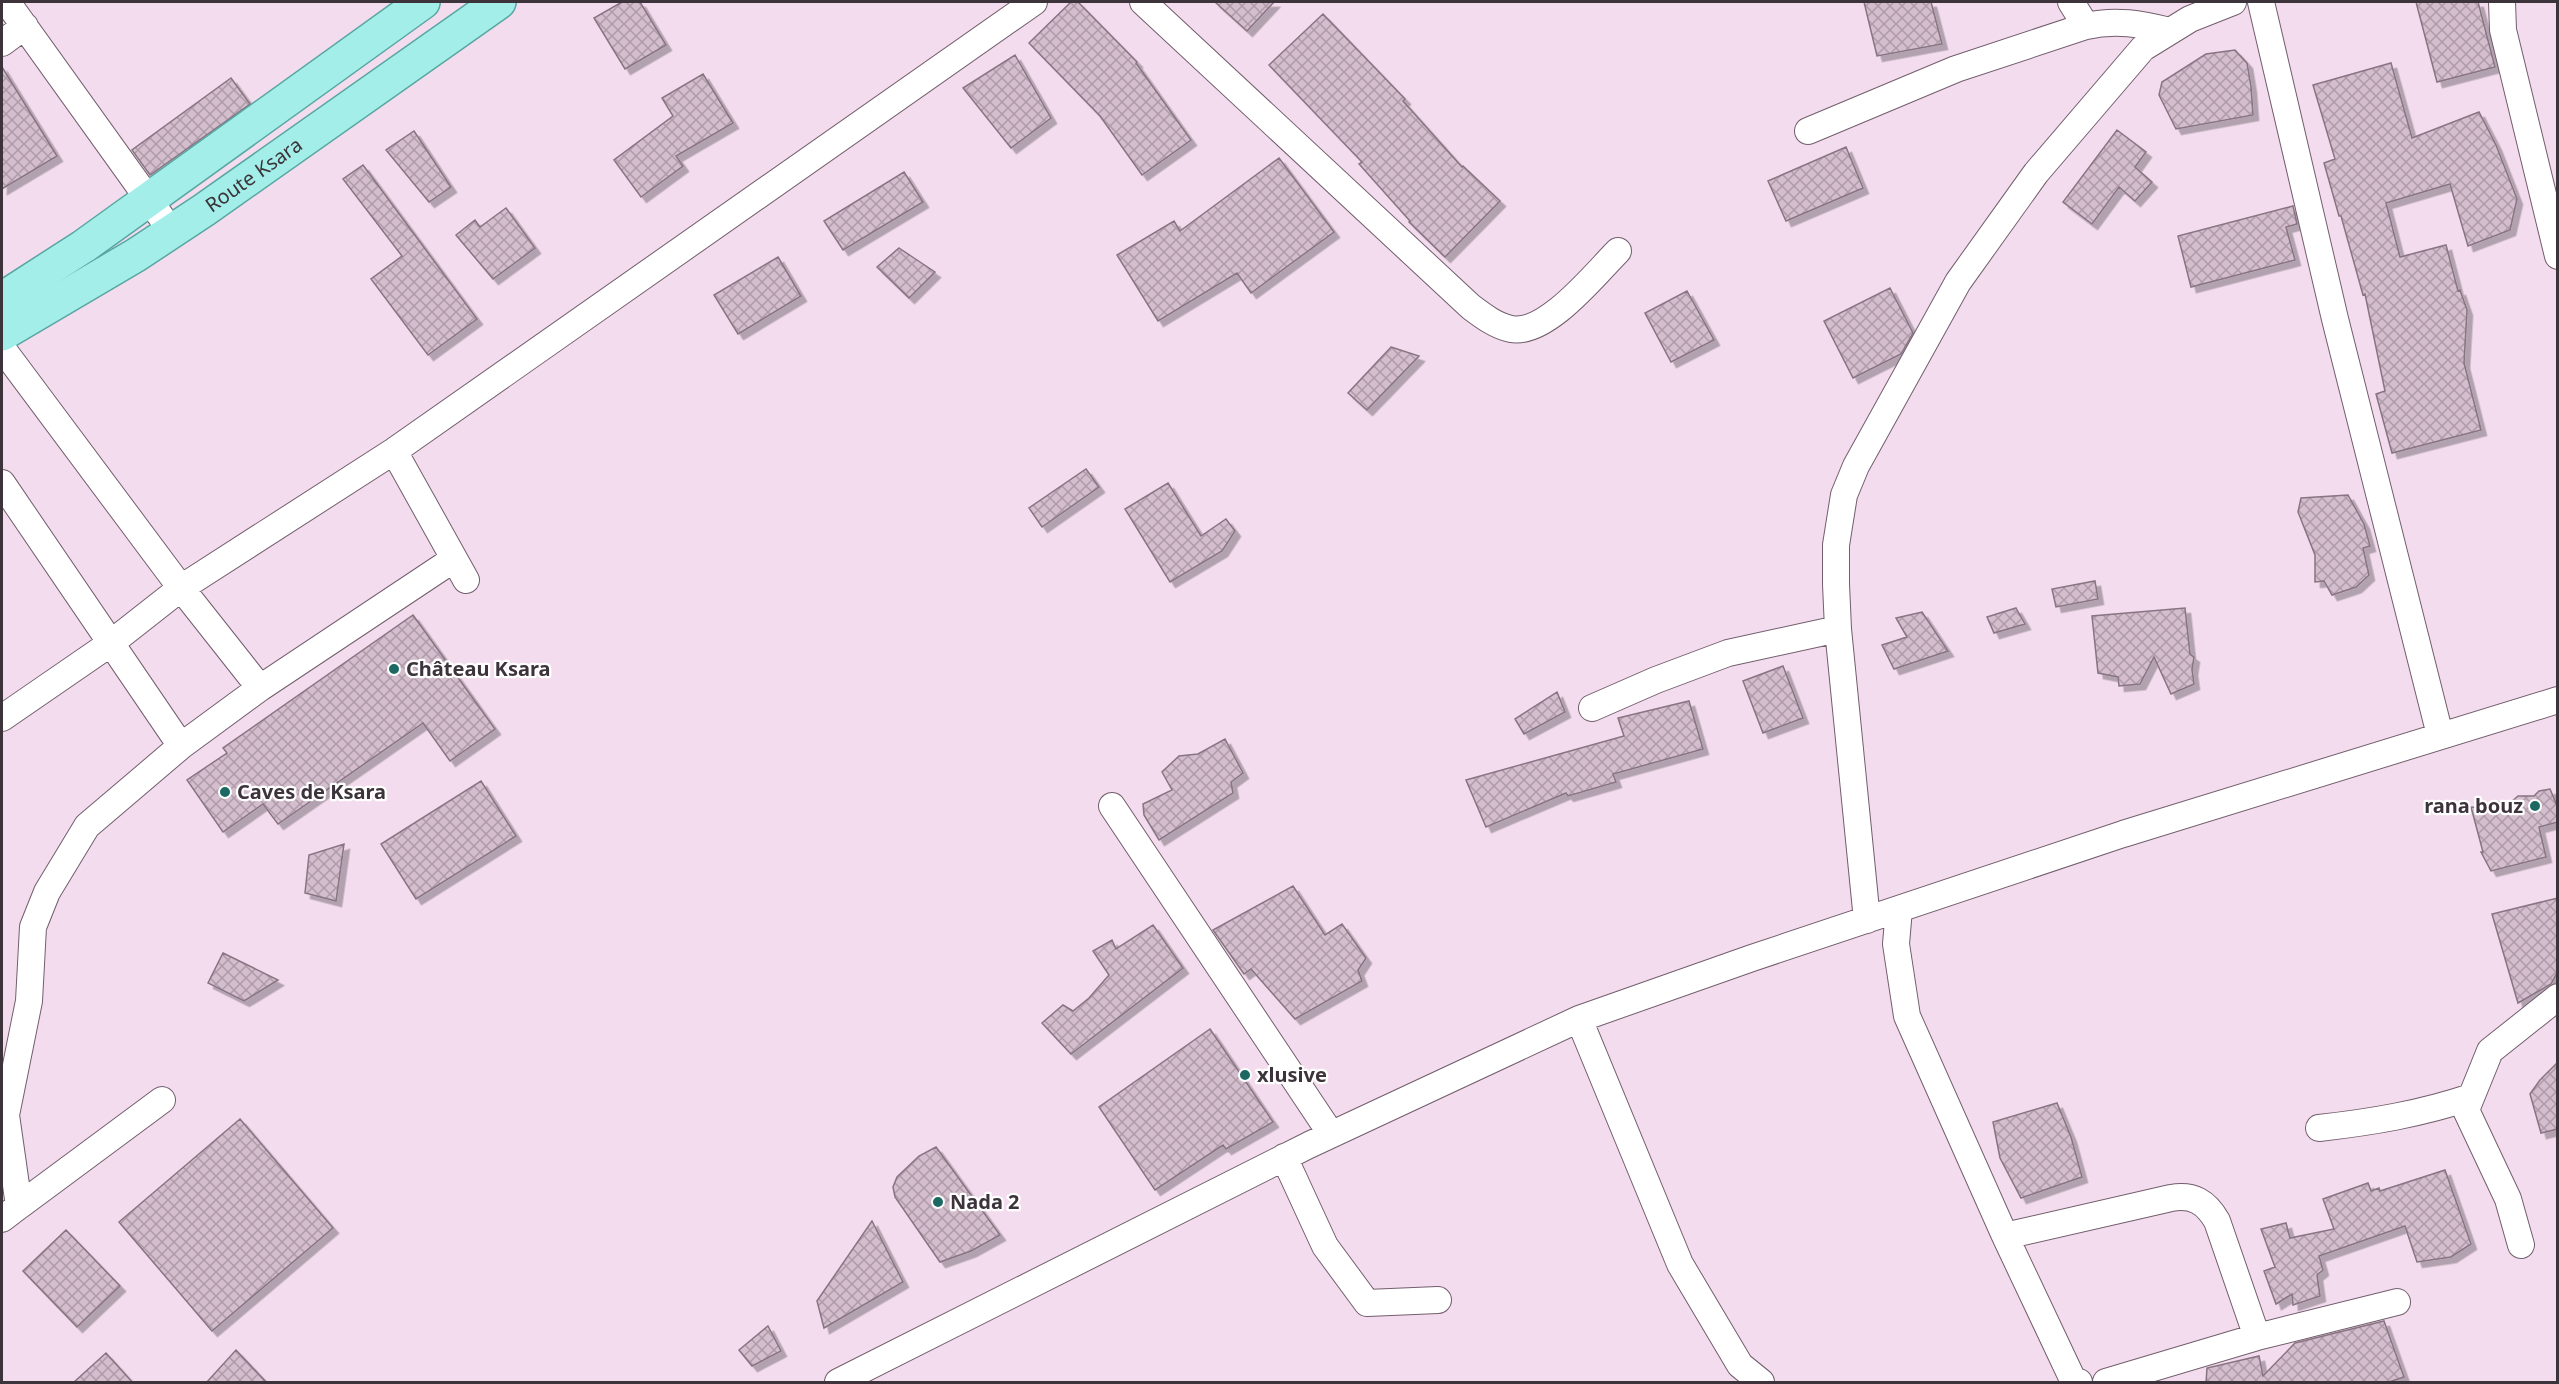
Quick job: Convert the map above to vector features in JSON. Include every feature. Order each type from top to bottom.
[{"type":"main road","name":"Route Ksara","points":[[2,299],[84,246],[423,2]]},
{"type":"main road","name":"Route Ksara","points":[[2,334],[171,232],[499,2]]},
{"type":"street","points":[[7,2],[171,232]]},
{"type":"street","points":[[2,718],[111,643],[181,588],[394,451],[1034,2]]},
{"type":"street","points":[[1143,2],[1462,299],[1487,319],[1514,330],[1540,323],[1561,308],[1618,251]]},
{"type":"street","points":[[2071,2],[2086,26]]},
{"type":"street","points":[[1867,920],[1838,629],[1836,545],[1844,495],[1856,466],[1952,291],[2036,173],[2143,48],[2190,19],[2233,2]]},
{"type":"street","points":[[2261,2],[2335,319],[2440,735]]},
{"type":"street","points":[[2502,2],[2503,30],[2558,256]]},
{"type":"street","points":[[1808,131],[1956,69],[2086,26],[2103,22],[2132,22],[2170,31]]},
{"type":"street","points":[[2,42],[25,26]]},
{"type":"street","points":[[2,348],[181,588],[260,688]]},
{"type":"street","points":[[10,1212],[6,1115],[28,1001],[33,927],[47,892],[87,826],[181,746],[260,688],[460,569],[394,451]]},
{"type":"street","points":[[2,483],[181,746]]},
{"type":"street","points":[[1592,708],[1656,680],[1728,653],[1838,629]]},
{"type":"street","points":[[837,1383],[1284,1157],[1580,1019],[2123,834],[2558,700]]},
{"type":"street","points":[[1112,806],[1331,1134]]},
{"type":"street","points":[[1899,909],[1896,944],[1907,1016],[2005,1236],[2073,1380],[2079,1383]]},
{"type":"street","points":[[2521,1245],[2508,1199],[2466,1110],[2490,1051],[2558,997]]},
{"type":"street","points":[[1580,1019],[1680,1264],[1738,1374],[1761,1383]]},
{"type":"street","points":[[2319,1128],[2367,1123],[2428,1112],[2471,1096]]},
{"type":"street","points":[[10,1212],[162,1100]]},
{"type":"street","points":[[1284,1157],[1325,1246],[1367,1303],[1438,1300]]},
{"type":"street","points":[[2005,1236],[2171,1198],[2192,1197],[2211,1210],[2217,1221],[2257,1337]]},
{"type":"street","points":[[2106,1383],[2257,1337],[2397,1302]]},
{"type":"building","points":[[622,2],[640,2],[666,45],[625,69],[594,18]]},
{"type":"building","points":[[1071,2],[1078,2],[1137,62],[1191,140],[1142,175],[1100,116],[1029,43]]},
{"type":"building","points":[[1215,2],[1274,2],[1247,31]]},
{"type":"building","points":[[1864,2],[1931,2],[1942,44],[1877,56]]},
{"type":"building","points":[[2416,2],[2478,2],[2495,67],[2437,82]]},
{"type":"building","points":[[1323,14],[1405,99],[1403,101],[1462,167],[1500,201],[1445,257],[1409,222],[1359,164],[1362,162],[1269,65]]},
{"type":"building","points":[[2235,50],[2247,63],[2253,115],[2176,129],[2159,95],[2162,82],[2206,54]]},
{"type":"building","points":[[1015,55],[1051,118],[1011,148],[963,88]]},
{"type":"building","points":[[2391,63],[2412,138],[2479,112],[2496,145],[2517,199],[2510,230],[2468,246],[2450,184],[2386,203],[2400,257],[2446,245],[2458,291],[2460,290],[2467,310],[2464,363],[2481,430],[2392,453],[2376,394],[2385,391],[2365,294],[2363,295],[2324,163],[2335,159],[2313,85]]},
{"type":"building","points":[[2,67],[57,156],[2,189]]},
{"type":"building","points":[[703,74],[733,123],[676,156],[683,166],[641,197],[614,160],[673,116],[662,98]]},
{"type":"building","points":[[231,78],[250,104],[150,175],[132,150]]},
{"type":"building","points":[[2117,130],[2146,152],[2135,167],[2152,182],[2135,201],[2119,187],[2092,224],[2063,202]]},
{"type":"building","points":[[414,131],[451,187],[429,202],[386,150]]},
{"type":"building","points":[[1846,147],[1863,188],[1786,221],[1768,181]]},
{"type":"building","points":[[1279,158],[1334,232],[1251,293],[1237,273],[1158,321],[1117,255],[1174,221],[1180,231]]},
{"type":"building","points":[[363,165],[477,319],[428,355],[371,279],[402,256],[343,179]]},
{"type":"building","points":[[904,172],[923,202],[843,250],[824,221]]},
{"type":"building","points":[[2293,206],[2297,224],[2286,227],[2295,260],[2191,287],[2178,236]]},
{"type":"building","points":[[506,208],[535,248],[493,279],[456,235],[475,220],[480,227]]},
{"type":"building","points":[[899,248],[935,272],[909,298],[877,267]]},
{"type":"building","points":[[778,257],[801,296],[738,334],[714,295]]},
{"type":"building","points":[[1890,288],[1913,333],[1901,354],[1853,378],[1824,321]]},
{"type":"building","points":[[1687,291],[1714,340],[1671,362],[1645,313]]},
{"type":"building","points":[[1391,347],[1419,356],[1367,410],[1348,393]]},
{"type":"building","points":[[1086,469],[1099,487],[1042,527],[1029,508]]},
{"type":"building","points":[[1168,483],[1201,536],[1226,519],[1235,531],[1222,551],[1170,582],[1125,509]]},
{"type":"building","points":[[2348,495],[2364,524],[2370,546],[2363,548],[2369,575],[2356,587],[2332,595],[2324,581],[2315,582],[2315,555],[2298,512],[2301,498]]},
{"type":"building","points":[[2095,581],[2098,599],[2056,607],[2052,589]]},
{"type":"building","points":[[2016,608],[2025,624],[1994,633],[1987,617]]},
{"type":"building","points":[[2185,608],[2190,654],[2194,657],[2192,670],[2194,684],[2171,694],[2154,657],[2140,684],[2119,686],[2118,677],[2098,673],[2092,616]]},
{"type":"building","points":[[1922,612],[1948,651],[1894,669],[1882,645],[1907,637],[1896,618]]},
{"type":"building","name":"Château Ksara","points":[[413,615],[495,729],[450,761],[423,723],[278,824],[263,804],[223,832],[187,780],[227,753],[223,748]]},
{"type":"building","points":[[1783,666],[1803,718],[1763,733],[1743,681]]},
{"type":"building","points":[[1557,692],[1565,712],[1524,734],[1515,719]]},
{"type":"building","points":[[1689,701],[1703,749],[1613,774],[1616,782],[1568,796],[1566,793],[1486,827],[1466,780],[1624,736],[1618,718]]},
{"type":"building","points":[[1225,739],[1243,773],[1231,782],[1233,793],[1159,840],[1144,815],[1143,804],[1172,790],[1162,772],[1179,756],[1198,754]]},
{"type":"building","points":[[481,781],[516,836],[416,899],[381,844]]},
{"type":"building","points":[[2550,789],[2558,808],[2558,822],[2539,827],[2546,857],[2491,871],[2481,852],[2483,852],[2471,807],[2485,808],[2499,802],[2509,804],[2518,796],[2534,796],[2539,791]]},
{"type":"building","points":[[344,844],[336,901],[305,893],[309,855]]},
{"type":"building","points":[[1293,886],[1325,935],[1342,924],[1366,958],[1358,970],[1362,981],[1295,1019],[1251,969],[1244,974],[1213,930]]},
{"type":"building","points":[[2558,898],[2558,971],[2551,984],[2518,1003],[2492,914]]},
{"type":"building","points":[[1153,925],[1183,968],[1071,1054],[1042,1023],[1063,1005],[1073,1011],[1089,998],[1109,975],[1093,951],[1112,940],[1116,949]]},
{"type":"building","points":[[223,953],[278,980],[244,1001],[208,983]]},
{"type":"building","points":[[1210,1029],[1273,1122],[1226,1149],[1223,1145],[1155,1190],[1099,1107]]},
{"type":"building","points":[[2558,1062],[2558,1129],[2541,1133],[2530,1094]]},
{"type":"building","points":[[2057,1103],[2071,1137],[2082,1177],[2021,1198],[2000,1158],[1993,1122]]},
{"type":"building","points":[[240,1119],[333,1228],[212,1331],[119,1222]]},
{"type":"building","name":"Nada 2","points":[[936,1147],[1000,1235],[971,1251],[940,1262],[895,1197],[893,1187],[897,1177],[919,1156]]},
{"type":"building","points":[[2445,1170],[2471,1244],[2451,1257],[2417,1262],[2405,1226],[2319,1256],[2323,1270],[2317,1275],[2320,1296],[2293,1305],[2292,1294],[2276,1304],[2264,1271],[2275,1267],[2261,1229],[2286,1223],[2290,1238],[2334,1229],[2323,1199],[2368,1183],[2371,1191],[2379,1188],[2380,1191]]},
{"type":"building","points":[[872,1221],[903,1282],[824,1328],[817,1301]]},
{"type":"building","points":[[66,1230],[120,1286],[77,1327],[23,1271]]},
{"type":"building","points":[[2384,1321],[2404,1377],[2386,1383],[2206,1383],[2207,1368],[2259,1356],[2263,1376],[2295,1343]]},
{"type":"building","points":[[768,1326],[781,1351],[752,1366],[739,1350]]},
{"type":"building","points":[[236,1350],[267,1383],[206,1383]]},
{"type":"building","points":[[106,1353],[133,1383],[73,1383]]},
{"type":"place","name":"Château Ksara","points":[[394,669]]},
{"type":"place","name":"Caves de Ksara","points":[[225,792]]},
{"type":"place","name":"rana bouz","points":[[2535,806]]},
{"type":"place","name":"xlusive","points":[[1245,1075]]},
{"type":"place","name":"Nada 2","points":[[938,1202]]}]
